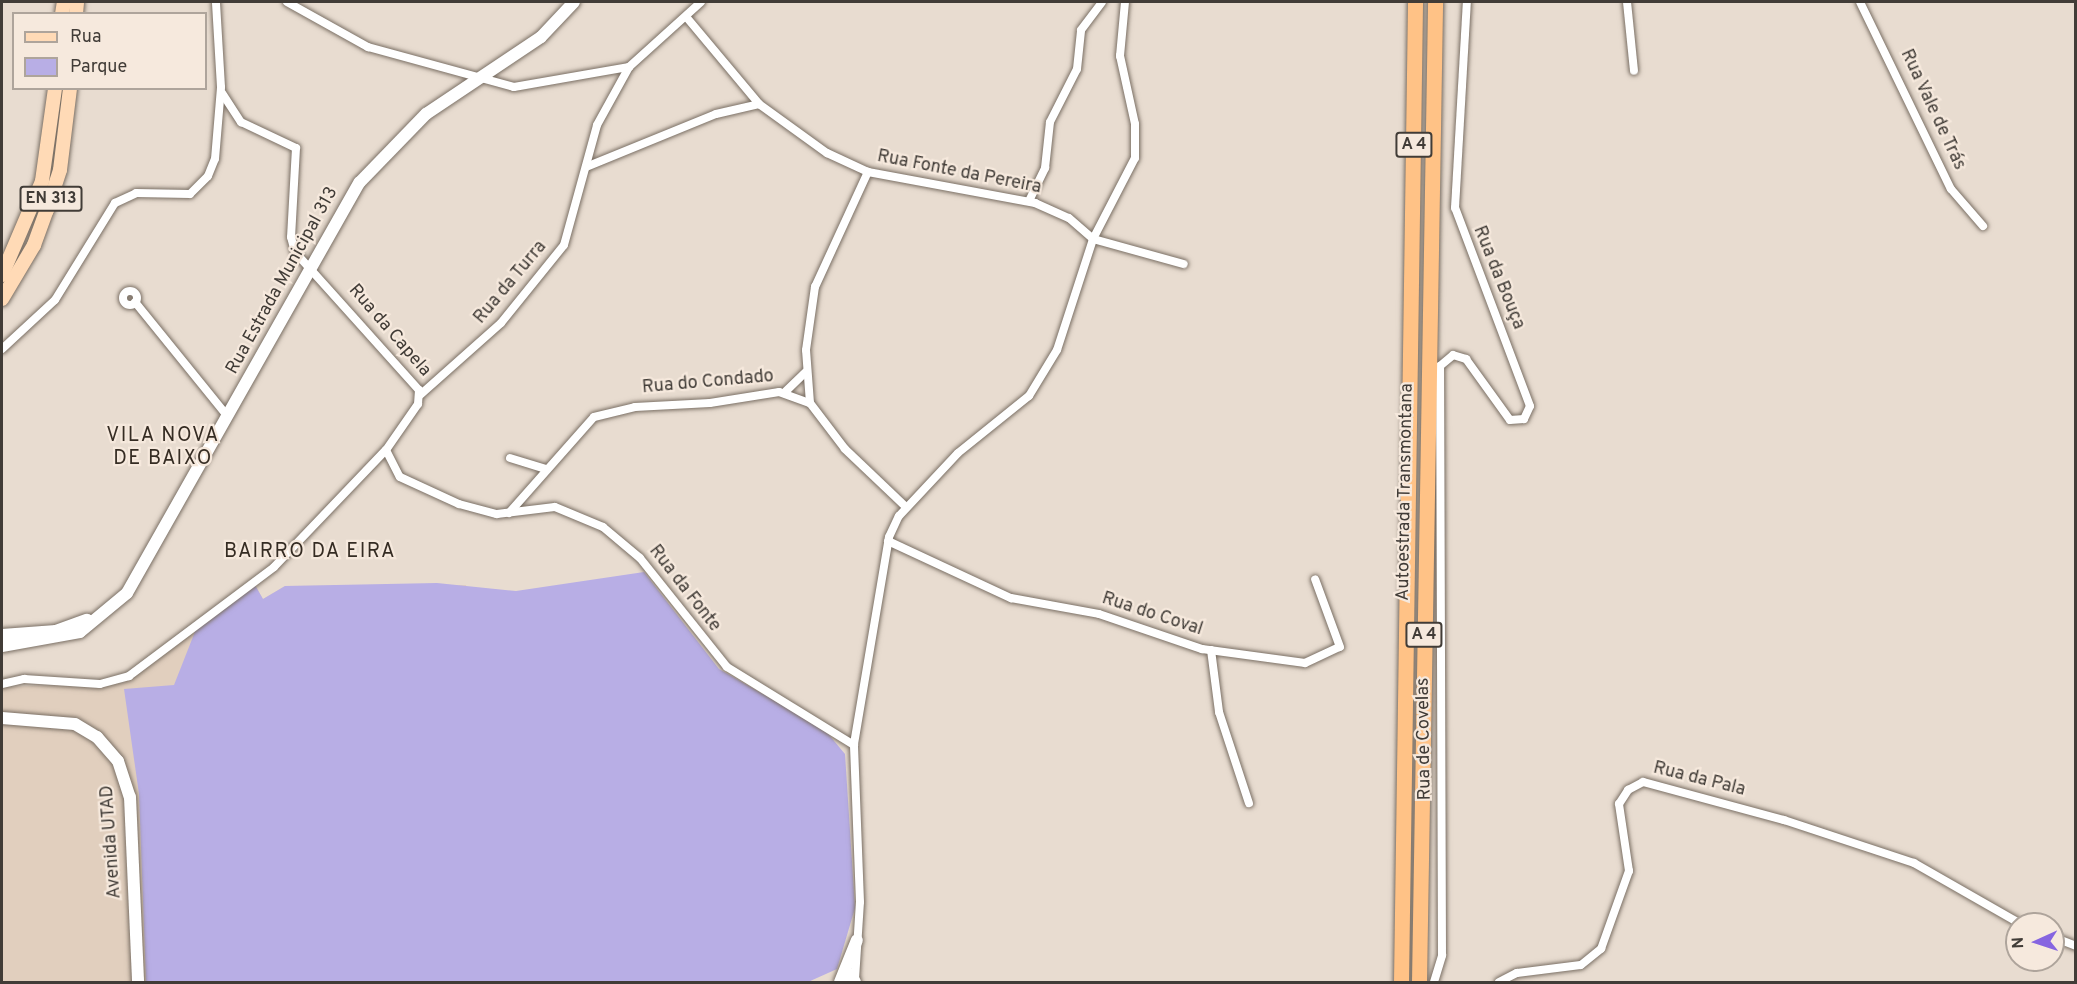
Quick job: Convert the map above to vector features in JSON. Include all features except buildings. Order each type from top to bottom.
[{"type":"highway","name":"Autoestrada Transmontana","points":[[1415,2],[1421,289],[1419,982]]},
{"type":"highway","name":"Autoestrada Transmontana","points":[[1401,982],[1421,289],[1435,2]]},
{"type":"main road","name":"Rua Estrada Municipal 313","points":[[2,646],[68,637],[100,621],[112,608],[142,572],[346,202],[378,160],[441,102],[541,37],[574,2]]},
{"type":"main road","name":"EN 313","points":[[2,275],[42,181],[55,90]]},
{"type":"main road","name":"EN 313","points":[[2,299],[34,245],[60,170],[70,90]]},
{"type":"main road","name":"Rua Estrada Municipal 313","points":[[2,635],[61,630],[112,608]]},
{"type":"main road","name":"Avenida UTAD","points":[[2,718],[75,724],[107,745],[121,766],[130,796],[138,982]]},
{"type":"main road","points":[[849,981],[857,940]]},
{"type":"street","points":[[2,349],[59,294],[115,202],[136,193],[178,197],[199,187],[215,159],[221,87],[216,2]]},
{"type":"street","points":[[287,2],[368,47],[482,76],[514,87],[629,67],[688,19],[701,2]]},
{"type":"street","points":[[1029,201],[1045,168],[1050,122],[1077,69],[1081,30],[1102,2]]},
{"type":"street","points":[[857,940],[854,745],[888,541],[906,507],[963,448],[1035,388],[1064,332],[1093,239],[1135,158],[1135,124],[1120,56],[1125,2]]},
{"type":"street","name":"Rua da Bouça","points":[[1437,386],[1442,363],[1458,355],[1469,362],[1506,418],[1520,421],[1530,410],[1455,208],[1467,2]]},
{"type":"street","points":[[1627,2],[1634,71]]},
{"type":"street","name":"Rua Vale de Trás","points":[[1860,2],[1951,189],[1983,226]]},
{"type":"street","name":"Rua Fonte da Pereira","points":[[688,19],[759,104],[817,148],[868,172],[1029,201],[1070,218],[1093,239]]},
{"type":"street","name":"Rua da Turra","points":[[420,395],[501,323],[558,255],[573,223],[600,117],[629,67]]},
{"type":"street","name":"Rua da Capela","points":[[2,684],[24,679],[100,684],[129,675],[274,567],[386,450],[420,395],[310,266],[295,252],[291,237],[296,148],[241,122],[228,108],[221,87]]},
{"type":"street","points":[[586,167],[716,114],[759,104]]},
{"type":"street","points":[[868,172],[815,287],[806,372],[810,403],[850,454],[906,507]]},
{"type":"street","points":[[1093,239],[1184,264]]},
{"type":"street","points":[[135,302],[228,417]]},
{"type":"street","points":[[784,393],[806,372]]},
{"type":"street","name":"Rua de Covelas","points":[[1434,982],[1442,956],[1437,386]]},
{"type":"street","name":"Rua do Condado","points":[[509,513],[580,426],[600,414],[784,393],[810,403]]},
{"type":"street","name":"Rua da Fonte","points":[[386,450],[390,465],[412,484],[491,514],[555,507],[603,527],[640,558],[727,667],[854,745]]},
{"type":"street","points":[[510,458],[545,469]]},
{"type":"street","name":"Rua do Coval","points":[[888,541],[1003,596],[1092,612],[1210,650],[1305,663],[1337,652],[1339,632],[1315,579]]},
{"type":"street","points":[[1210,650],[1218,706],[1249,803]]},
{"type":"street","name":"Rua da Pala","points":[[1498,982],[1517,973],[1581,965],[1601,949],[1629,871],[1619,804],[1628,790],[1643,782],[1784,820],[1914,863],[2005,915]]},
{"type":"shaded area","points":[[255,585],[263,599],[285,586],[466,585],[512,911],[512,982],[2,982],[2,687],[123,683]]},
{"type":"green space","points":[[644,572],[719,669],[824,729],[845,754],[855,908],[837,969],[808,982],[146,982],[139,794],[124,689],[174,685],[198,624],[255,585],[263,599],[285,586],[437,583],[516,591]]},
{"type":"district","name":"VILA NOVA DE BAIXO","points":[[163,448]]},
{"type":"district","name":"BAIRRO DA EIRA","points":[[310,552]]}]
